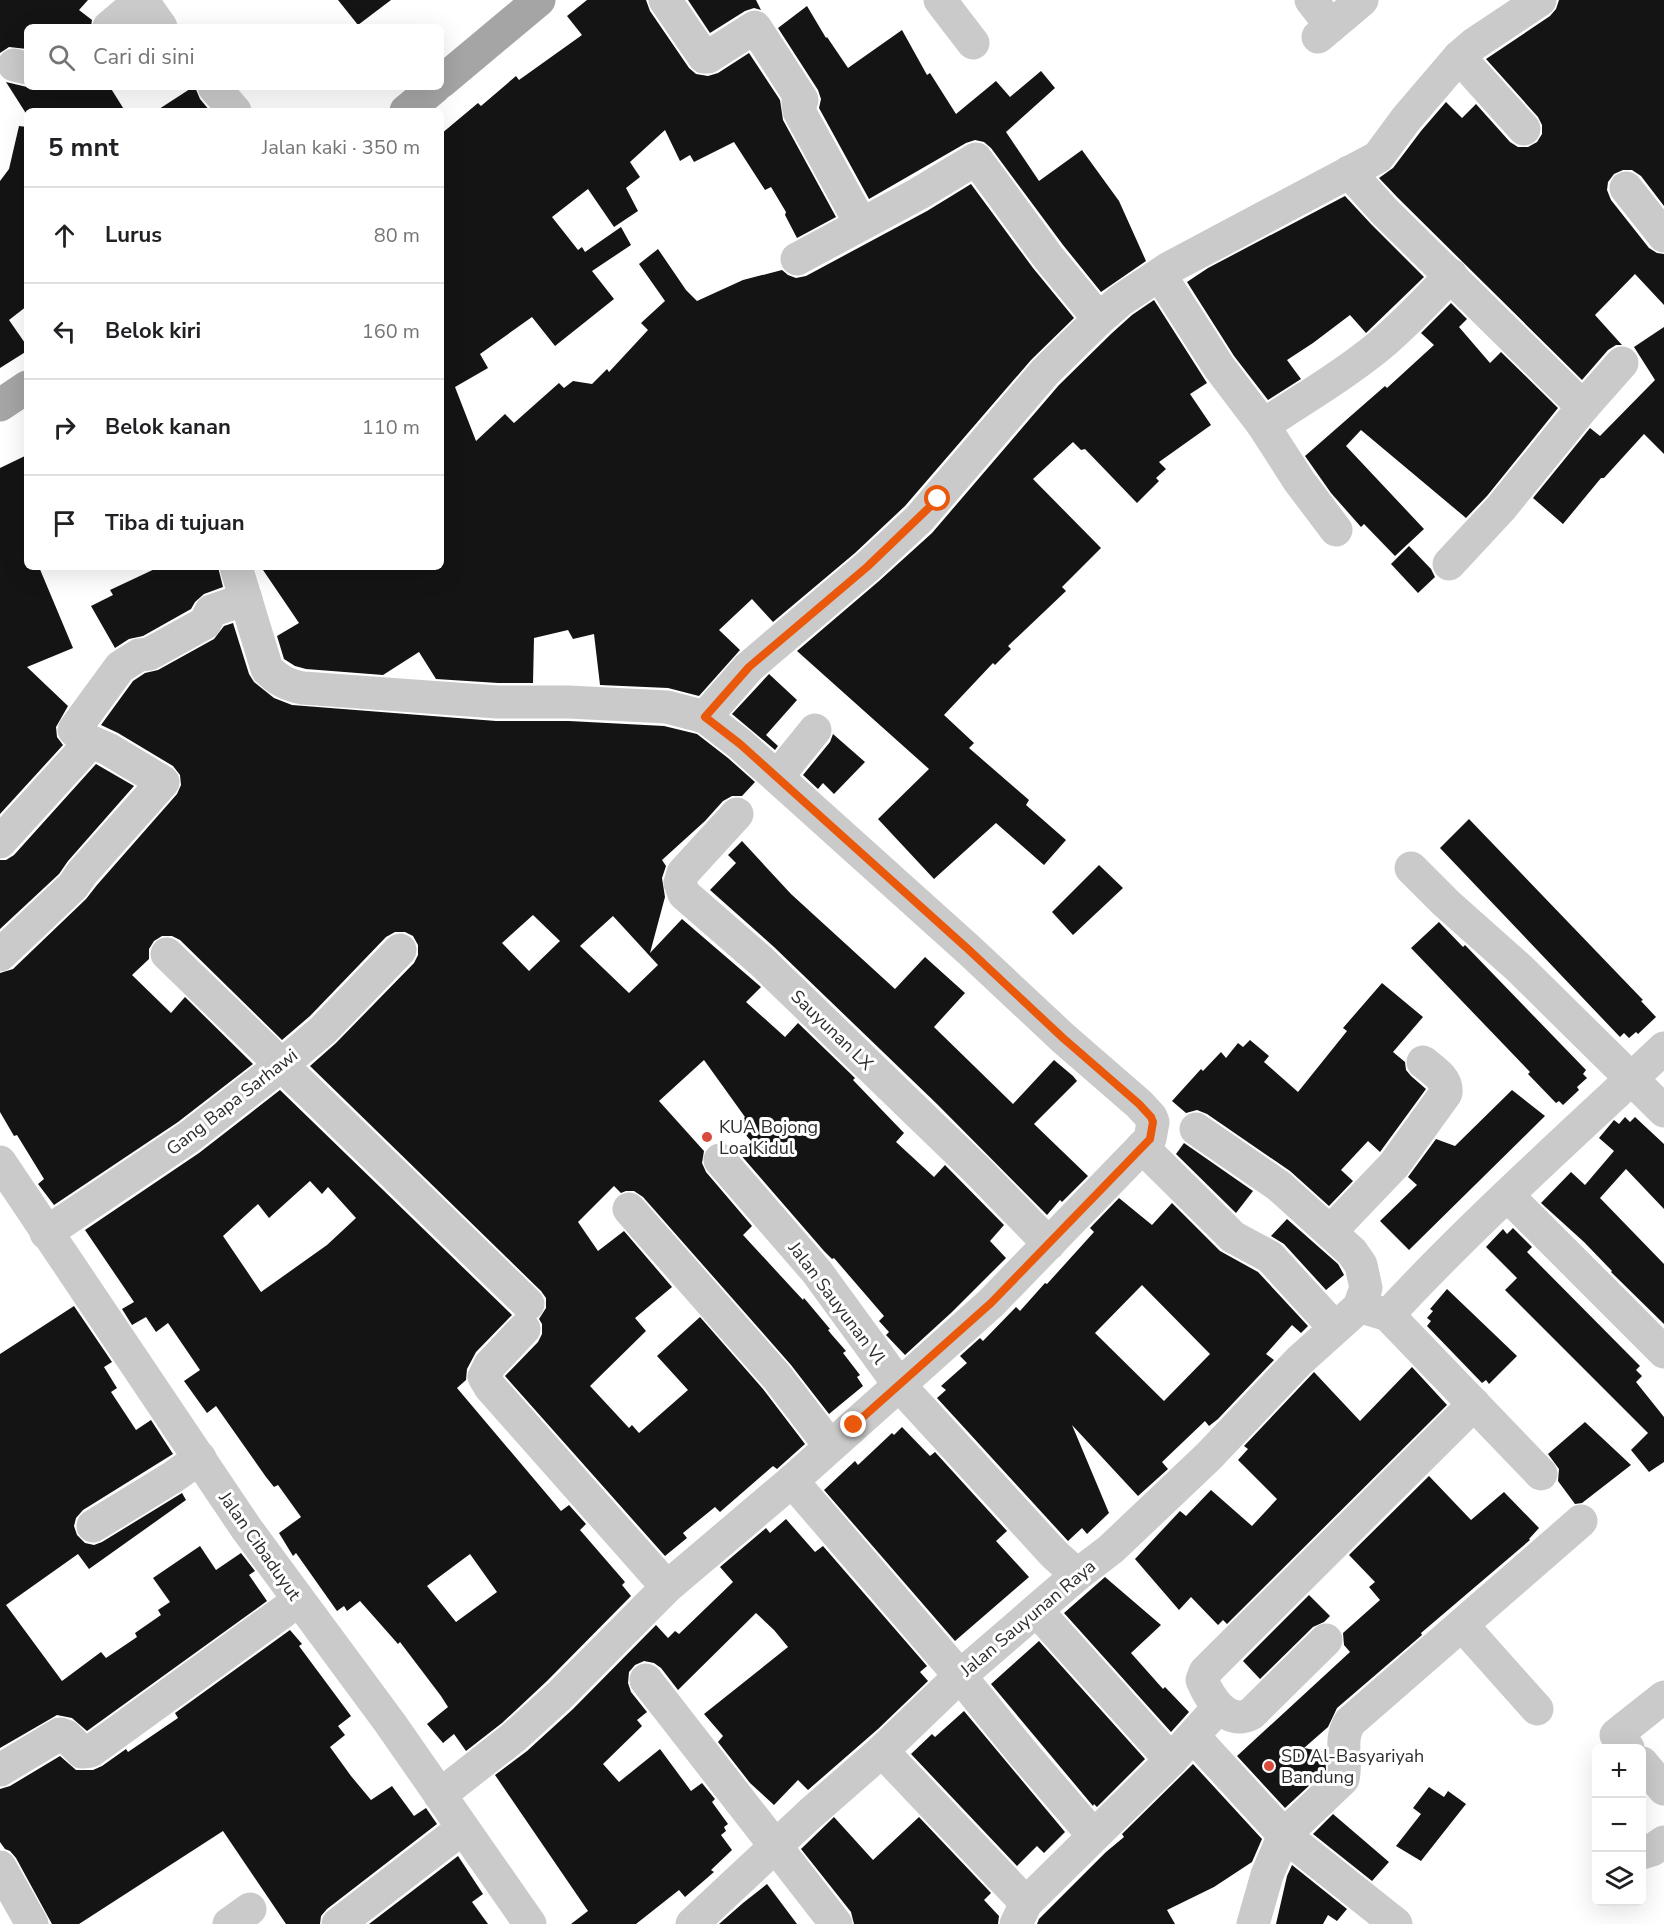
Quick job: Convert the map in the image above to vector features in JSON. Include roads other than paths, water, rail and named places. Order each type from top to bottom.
[{"type":"main road","points":[[444,79],[539,0]]},
{"type":"main road","points":[[410,108],[431,90]]},
{"type":"main road","points":[[0,405],[24,389]]},
{"type":"street","points":[[113,24],[141,0],[159,24]]},
{"type":"street","points":[[664,0],[704,57],[708,57],[755,27],[801,100],[798,103],[799,111],[861,224]]},
{"type":"street","points":[[940,0],[973,43]]},
{"type":"street","points":[[1311,0],[1324,31],[1362,0]]},
{"type":"street","points":[[705,717],[749,667],[867,567],[919,519],[1034,385],[1121,300],[1160,275],[1377,157],[1459,57],[1473,44],[1540,0]]},
{"type":"street","points":[[1459,57],[1524,129]]},
{"type":"street","points":[[217,90],[233,108]]},
{"type":"street","points":[[797,260],[918,194],[976,159],[1048,257],[1099,319]]},
{"type":"street","points":[[1349,171],[1384,211],[1583,407]]},
{"type":"street","points":[[1626,188],[1664,236]]},
{"type":"street","points":[[1160,275],[1220,367],[1263,425],[1299,482],[1336,530]]},
{"type":"street","points":[[1263,425],[1344,373],[1377,348],[1451,275]]},
{"type":"street","points":[[1449,564],[1500,508],[1622,363]]},
{"type":"street","points":[[237,570],[267,669],[277,679],[288,685],[497,702],[569,702],[667,707],[705,717],[740,744],[969,950],[1063,1038],[1139,1104],[1153,1122],[1150,1139],[991,1303],[792,1481],[667,1587],[560,1695],[514,1737],[440,1795]]},
{"type":"street","points":[[88,744],[74,730],[120,667],[139,655],[148,654],[205,623],[212,611],[246,599]]},
{"type":"street","points":[[777,777],[815,730]]},
{"type":"street","points":[[0,842],[92,742],[108,749],[163,783],[73,886],[0,955]]},
{"type":"street","name":"Sauyunan LX","points":[[737,814],[683,873],[680,884],[684,894],[761,961],[976,1169],[1049,1244]]},
{"type":"street","points":[[1411,868],[1446,903],[1519,968],[1664,1111]]},
{"type":"street","name":"Gang Bapa Sarhawi","points":[[46,1233],[189,1137],[283,1065],[323,1030],[400,951]]},
{"type":"street","points":[[167,954],[283,1065],[526,1316],[490,1365],[484,1377],[490,1388],[667,1587]]},
{"type":"street","name":"Jalan Sauyunan Raya","points":[[692,1924],[811,1813],[882,1751],[960,1676],[1077,1575],[1111,1549],[1209,1456],[1299,1361],[1335,1328],[1374,1311],[1418,1283],[1664,1048]]},
{"type":"street","points":[[1330,1232],[1394,1165],[1446,1093],[1447,1086],[1444,1081],[1423,1062]]},
{"type":"street","points":[[1196,1129],[1279,1186],[1352,1252],[1360,1265],[1374,1311],[1474,1404],[1541,1474]]},
{"type":"street","points":[[1142,1147],[1233,1236],[1270,1257],[1335,1328]]},
{"type":"street","name":"Jalan Sauyunan Vl","points":[[720,1160],[817,1272],[900,1386],[1054,1554],[1077,1575]]},
{"type":"street","name":"Jalan Cibaduyut","points":[[0,1162],[246,1528],[390,1723],[530,1924]]},
{"type":"street","points":[[1508,1196],[1664,1352]]},
{"type":"street","points":[[629,1209],[777,1377],[830,1446]]},
{"type":"street","points":[[1395,1924],[1284,1834],[1205,1723],[1203,1675],[1474,1404]]},
{"type":"street","points":[[93,1526],[200,1458]]},
{"type":"street","points":[[792,1481],[1093,1835]]},
{"type":"street","points":[[1256,1923],[1267,1875],[1284,1834],[1341,1782],[1344,1775],[1343,1738],[1350,1722],[1581,1521]]},
{"type":"street","points":[[0,1770],[60,1734],[66,1736],[82,1752],[91,1751],[298,1600]]},
{"type":"street","points":[[1037,1611],[1171,1760]]},
{"type":"street","points":[[1461,1625],[1537,1709]]},
{"type":"street","points":[[882,1751],[1021,1914],[1093,1835],[1171,1760],[1205,1723],[1251,1714],[1326,1640]]},
{"type":"street","points":[[646,1680],[836,1924]]},
{"type":"street","points":[[1624,1744],[1616,1735],[1664,1696]]},
{"type":"street","points":[[1646,1769],[1664,1789]]},
{"type":"street","points":[[338,1924],[463,1828]]},
{"type":"street","points":[[1645,1852],[1664,1842]]},
{"type":"street","points":[[0,1868],[32,1924]]},
{"type":"place","name":"KUA Bojong Loa Kidul","points":[[707,1137]]},
{"type":"place","name":"SD Al-Basyariyah Bandung","points":[[1269,1766]]}]
